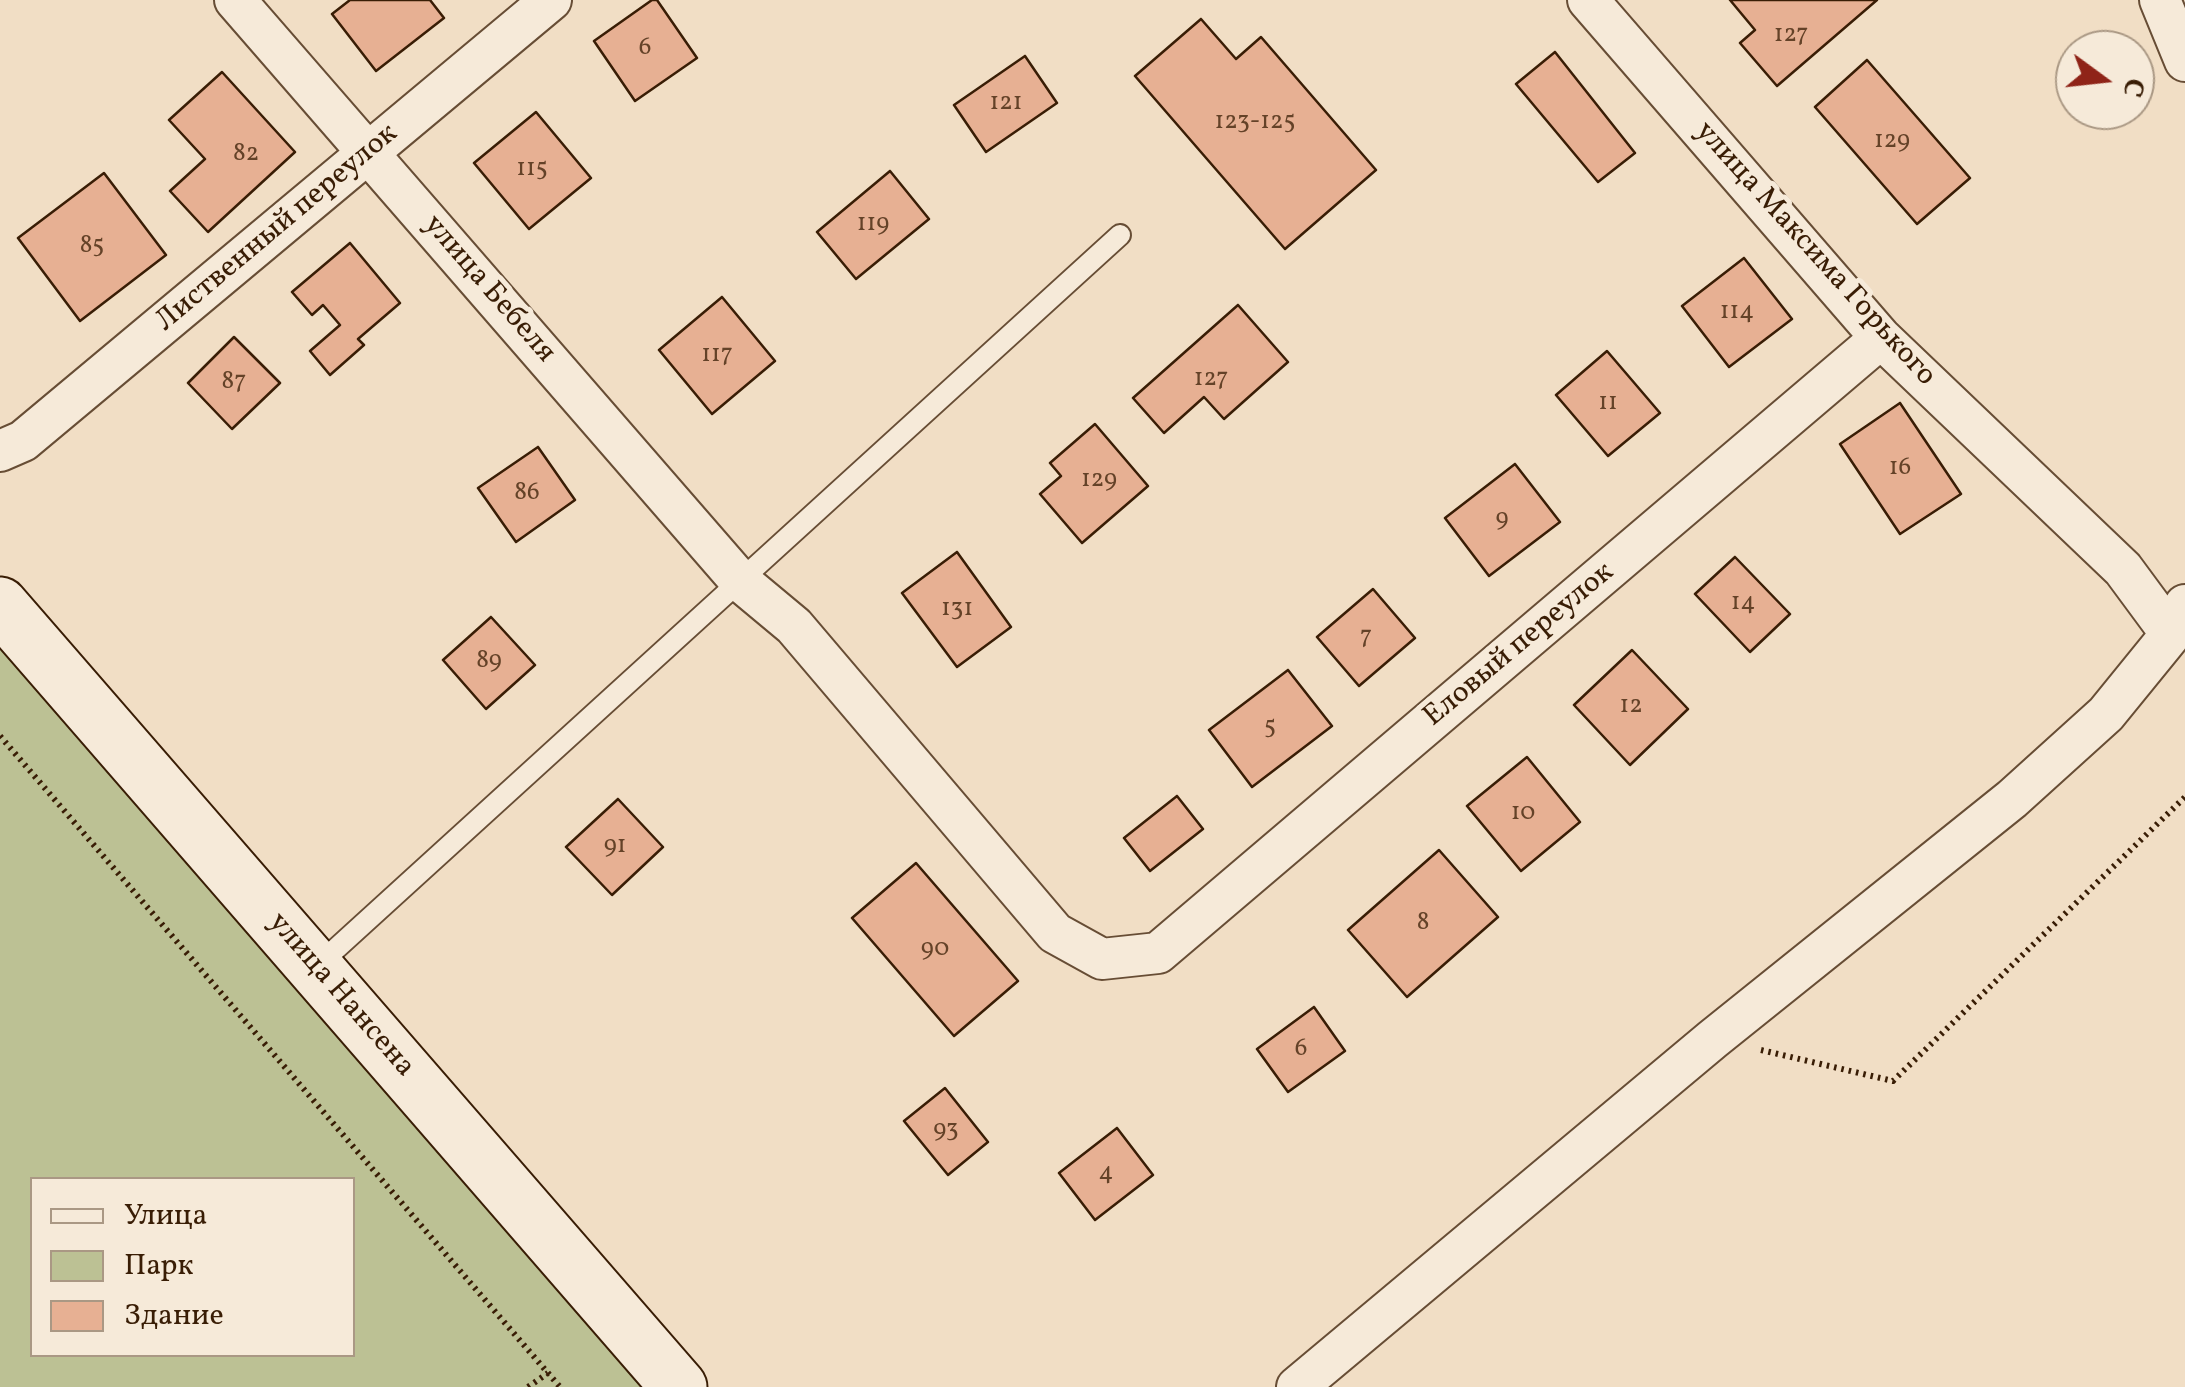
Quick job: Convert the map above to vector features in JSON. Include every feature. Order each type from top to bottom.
[{"type":"main road","name":"улица Нансена","points":[[0,605],[679,1387]]},
{"type":"street","name":"улица Бебеля","points":[[235,0],[740,581],[794,626],[1055,933],[1102,959],[1158,953]]},
{"type":"street","name":"Лиственный переулок","points":[[0,451],[23,441],[552,0]]},
{"type":"street","name":"улица Максима Горького","points":[[1588,0],[1881,338],[2178,620]]},
{"type":"street","points":[[2160,0],[2185,61]]},
{"type":"street","name":"Еловый переулок","points":[[1158,953],[1881,338]]},
{"type":"street","points":[[1298,1387],[1713,1039],[2012,799],[2106,714],[2178,620]]},
{"type":"lane","points":[[315,968],[1120,235]]},
{"type":"path","points":[[0,736],[560,1387]]},
{"type":"path","points":[[1713,1039],[1894,1081],[2185,797]]},
{"type":"path","points":[[528,1387],[548,1373]]},
{"type":"green space","points":[[0,646],[644,1387],[0,1387]]},
{"type":"building","points":[[350,0],[430,0],[444,18],[376,71],[332,14]]},
{"type":"building","points":[[657,0],[697,58],[635,101],[594,41]]},
{"type":"building","points":[[1730,0],[1877,0],[1777,86],[1740,43],[1755,30]]},
{"type":"building","points":[[1201,19],[1236,59],[1261,37],[1376,170],[1285,249],[1135,76]]},
{"type":"building","points":[[1555,52],[1635,153],[1598,182],[1516,84]]},
{"type":"building","points":[[1025,56],[1057,103],[986,152],[954,105]]},
{"type":"building","points":[[1867,60],[1970,178],[1917,224],[1815,107]]},
{"type":"building","points":[[222,72],[295,152],[208,232],[170,191],[205,159],[169,120]]},
{"type":"building","points":[[536,112],[591,178],[529,229],[474,163]]},
{"type":"building","points":[[890,171],[929,219],[856,279],[817,232]]},
{"type":"building","points":[[104,173],[166,255],[80,321],[18,238]]},
{"type":"building","points":[[350,243],[400,303],[358,339],[364,345],[330,375],[310,351],[340,325],[323,305],[312,315],[292,292]]},
{"type":"building","points":[[1744,258],[1792,319],[1729,367],[1682,306]]},
{"type":"building","points":[[722,297],[775,361],[712,414],[659,350]]},
{"type":"building","points":[[1238,305],[1288,362],[1224,419],[1204,397],[1164,433],[1133,398]]},
{"type":"building","points":[[234,337],[280,383],[232,429],[188,383]]},
{"type":"building","points":[[1607,351],[1660,413],[1608,456],[1556,395]]},
{"type":"building","points":[[1900,403],[1961,494],[1900,534],[1840,444]]},
{"type":"building","points":[[1095,424],[1148,486],[1082,543],[1040,494],[1061,476],[1050,463]]},
{"type":"building","points":[[538,447],[575,500],[516,542],[478,488]]},
{"type":"building","points":[[1515,464],[1560,522],[1489,576],[1445,518]]},
{"type":"building","points":[[957,552],[1011,627],[957,667],[902,593]]},
{"type":"building","points":[[1735,557],[1790,614],[1750,652],[1695,594]]},
{"type":"building","points":[[1373,589],[1415,638],[1359,686],[1317,637]]},
{"type":"building","points":[[491,617],[535,665],[486,709],[443,660]]},
{"type":"building","points":[[1632,650],[1688,709],[1630,765],[1574,705]]},
{"type":"building","points":[[1288,670],[1332,726],[1252,787],[1209,730]]},
{"type":"building","points":[[1527,757],[1580,822],[1521,871],[1467,806]]},
{"type":"building","points":[[1177,796],[1203,829],[1150,871],[1124,838]]},
{"type":"building","points":[[618,799],[663,847],[612,895],[566,847]]},
{"type":"building","points":[[1439,850],[1498,917],[1407,997],[1348,930]]},
{"type":"building","points":[[916,863],[1018,981],[954,1036],[852,918]]},
{"type":"building","points":[[1314,1007],[1345,1051],[1288,1092],[1257,1049]]},
{"type":"building","points":[[945,1088],[988,1142],[948,1175],[904,1121]]},
{"type":"building","points":[[1117,1128],[1153,1175],[1095,1220],[1059,1173]]}]
